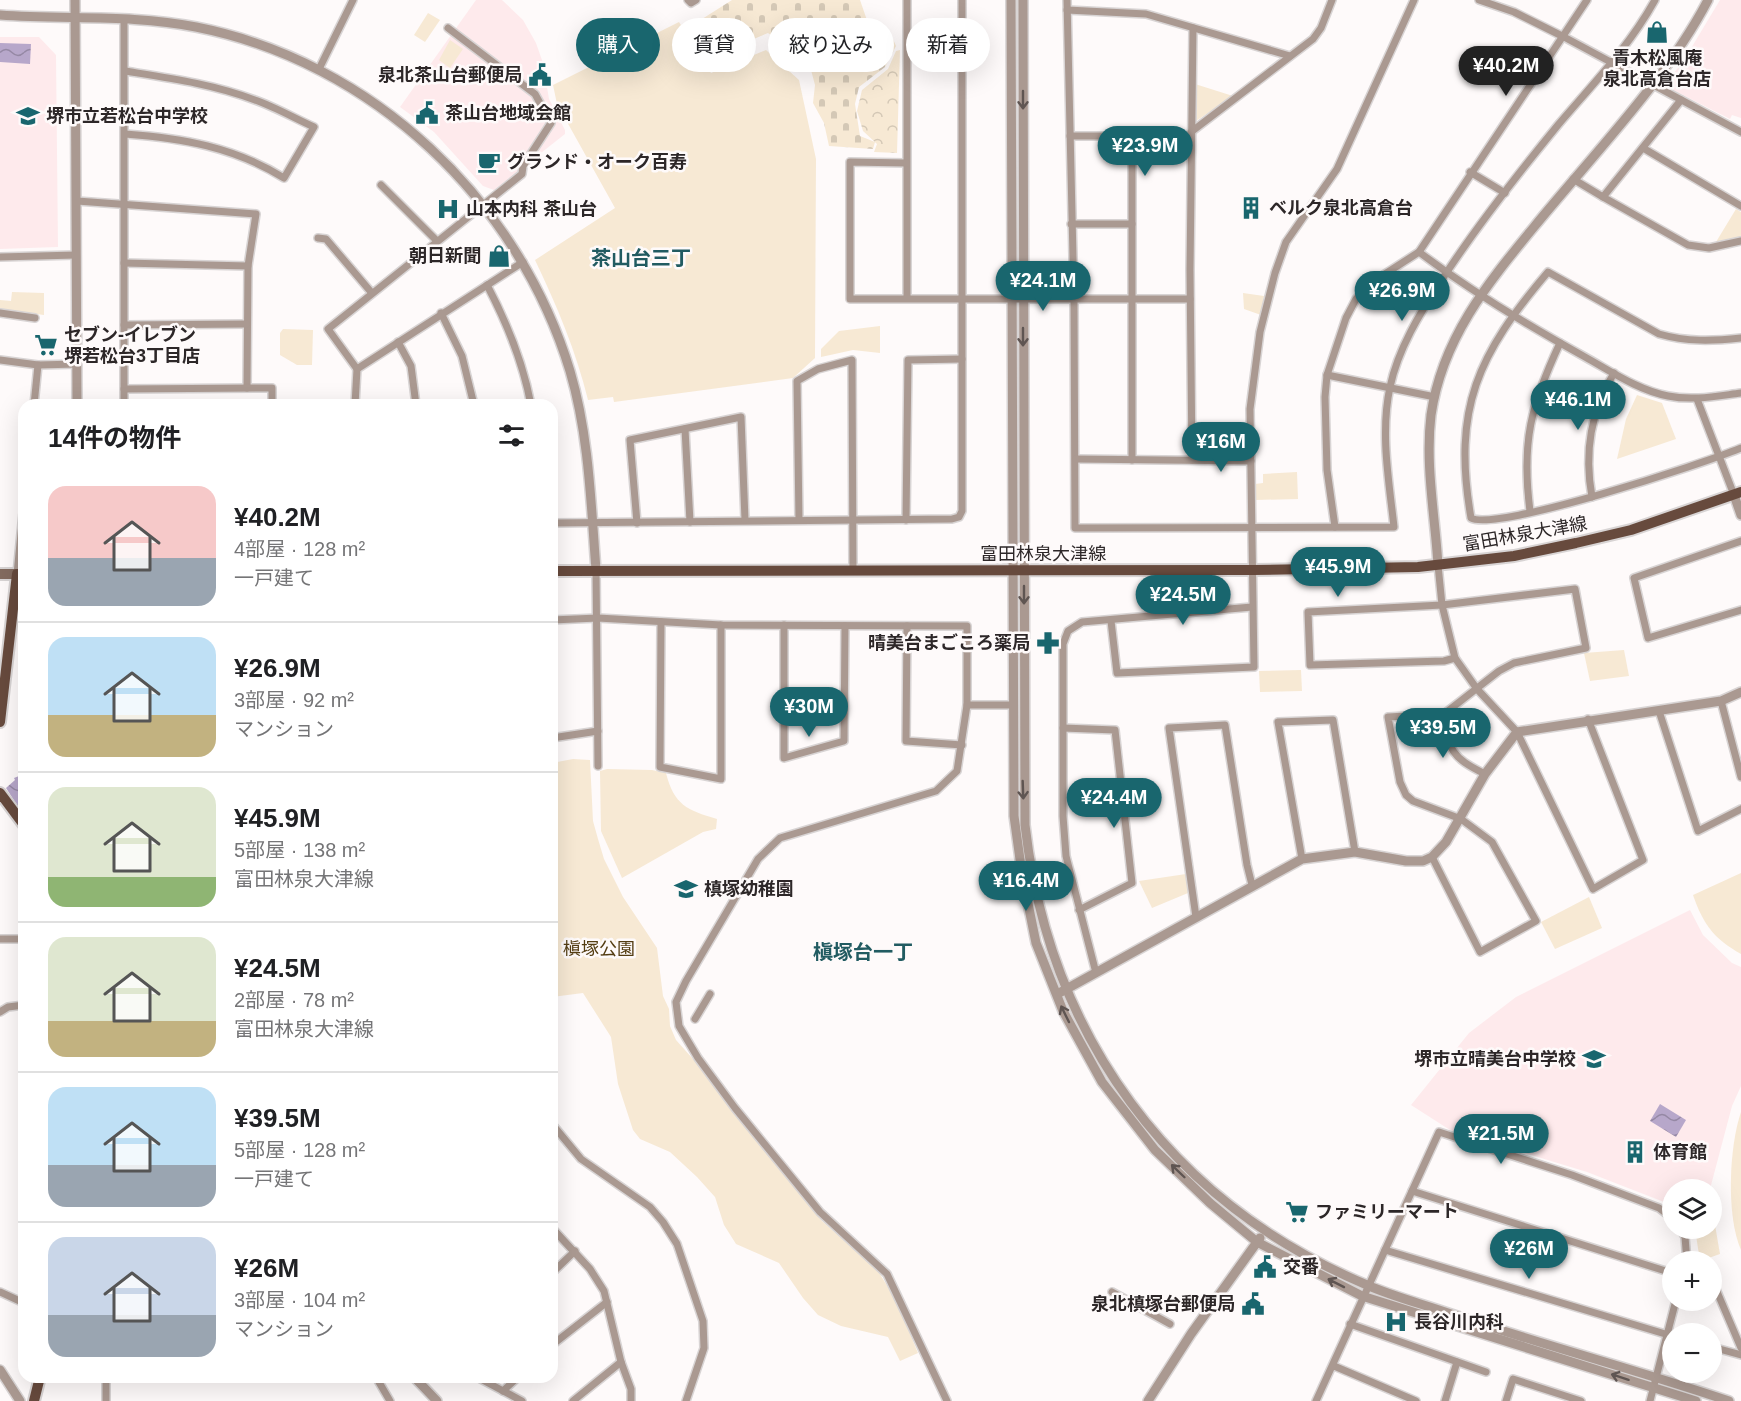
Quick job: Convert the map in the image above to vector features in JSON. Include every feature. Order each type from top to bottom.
[{"type":"main road","name":"富田林泉大津線","points":[[558,571],[1253,570],[1438,565],[1514,556],[1631,530],[1737,494]]},
{"type":"main road","points":[[0,574],[18,574]]},
{"type":"main road","points":[[0,722],[18,588]]},
{"type":"main road","points":[[0,793],[18,817]]},
{"type":"main road","points":[[34,1401],[38,1383]]},
{"type":"street","points":[[75,0],[77,399]]},
{"type":"street","points":[[319,69],[353,0]]},
{"type":"street","points":[[688,0],[692,3],[696,0]]},
{"type":"street","points":[[907,0],[907,18]]},
{"type":"street","points":[[962,0],[962,18]]},
{"type":"street","points":[[1011,0],[1011,300],[1025,825],[1029,863],[1044,930],[1066,990],[1091,1042],[1139,1114],[1190,1170],[1265,1232],[1367,1286],[1654,1382],[1696,1401]]},
{"type":"street","points":[[1023,0],[1023,300],[1013,705],[1014,816],[1022,874],[1036,943],[1056,995],[1102,1082],[1155,1150],[1210,1203],[1257,1242],[1362,1296],[1654,1382],[1729,1401]]},
{"type":"street","points":[[1067,0],[1074,300],[1076,528],[1394,527],[1385,444],[1390,386],[1399,357],[1414,325],[1446,272],[1558,125],[1611,64],[1655,0]]},
{"type":"street","points":[[1191,132],[1313,39],[1321,28],[1332,0]]},
{"type":"street","points":[[1111,621],[1117,673],[1254,667],[1251,385],[1260,332],[1286,242],[1337,169],[1414,0]]},
{"type":"street","points":[[1479,0],[1514,12],[1741,132]]},
{"type":"street","points":[[1335,527],[1324,431],[1328,375],[1346,318],[1356,298],[1374,281],[1419,252],[1470,172],[1564,38],[1587,0]]},
{"type":"street","points":[[1588,719],[1643,860],[1593,888],[1517,732],[1477,689],[1455,657],[1442,605],[1429,459],[1435,396],[1452,343],[1479,296],[1651,85],[1676,52],[1708,0]]},
{"type":"street","points":[[1067,10],[1146,14],[1290,56]]},
{"type":"street","points":[[0,15],[172,23],[252,42],[319,69],[402,123],[434,151],[484,205],[523,262],[545,304],[571,373],[586,448],[593,524],[598,618],[598,766]]},
{"type":"street","points":[[124,19],[124,399]]},
{"type":"street","points":[[355,399],[357,369],[328,329],[371,292],[522,174],[523,166],[548,128],[550,119],[535,93],[448,28]]},
{"type":"street","points":[[1192,460],[1193,28]]},
{"type":"street","points":[[125,71],[191,81],[258,100],[314,127],[284,178],[237,154],[196,142],[125,134]]},
{"type":"street","points":[[907,298],[908,72]]},
{"type":"street","points":[[558,524],[745,520],[906,520],[959,517],[962,511],[961,72]]},
{"type":"street","points":[[1603,197],[1681,100]]},
{"type":"street","points":[[1070,136],[1132,136],[1132,460]]},
{"type":"street","points":[[1643,148],[1741,206]]},
{"type":"street","points":[[906,163],[850,162],[850,299],[1191,299]]},
{"type":"street","points":[[1470,172],[1505,193]]},
{"type":"street","points":[[1573,179],[1688,245],[1709,248],[1741,241]]},
{"type":"street","points":[[381,185],[437,241]]},
{"type":"street","points":[[77,201],[256,214],[248,266],[246,324],[248,388]]},
{"type":"street","points":[[1071,224],[1132,224]]},
{"type":"street","points":[[318,238],[326,239],[371,292]]},
{"type":"street","points":[[1419,252],[1479,296],[1511,316],[1643,388],[1668,396],[1697,399],[1741,393]]},
{"type":"street","points":[[0,257],[76,255]]},
{"type":"street","points":[[357,369],[523,262]]},
{"type":"street","points":[[124,263],[248,266]]},
{"type":"street","points":[[1741,338],[1704,341],[1678,339],[1659,334],[1548,272],[1511,316],[1487,357],[1474,388],[1464,452],[1471,518],[1476,520],[1530,511],[1592,497],[1741,448]]},
{"type":"street","points":[[487,285],[505,319],[520,357],[530,399]]},
{"type":"street","points":[[0,313],[35,318]]},
{"type":"street","points":[[441,313],[462,357],[472,399]]},
{"type":"street","points":[[124,325],[246,324]]},
{"type":"street","points":[[398,342],[411,366],[415,399]]},
{"type":"street","points":[[1530,511],[1526,453],[1529,422],[1544,376],[1560,343]]},
{"type":"street","points":[[906,520],[908,360],[962,359]]},
{"type":"street","points":[[0,360],[38,365],[77,364]]},
{"type":"street","points":[[799,520],[797,381],[818,369],[852,360],[853,570]]},
{"type":"street","points":[[35,399],[38,365]]},
{"type":"street","points":[[1592,497],[1587,446],[1592,423],[1606,386],[1614,373]]},
{"type":"street","points":[[1328,375],[1435,396]]},
{"type":"street","points":[[124,390],[272,388],[272,399]]},
{"type":"street","points":[[1697,399],[1719,457],[1737,494],[1741,516]]},
{"type":"street","points":[[637,522],[630,440],[741,417],[745,520]]},
{"type":"street","points":[[685,429],[690,522]]},
{"type":"street","points":[[1076,459],[1251,460]]},
{"type":"street","points":[[1741,541],[1634,578],[1648,638],[1741,609]]},
{"type":"street","points":[[1432,857],[1480,952],[1536,921],[1492,842],[1461,819],[1413,801],[1406,795],[1400,782],[1388,717],[1444,714],[1499,671],[1514,663],[1586,648],[1575,589],[1442,605],[1308,612],[1310,665],[1444,661],[1455,657]]},
{"type":"street","points":[[1096,973],[1066,855],[1063,816],[1063,644],[1068,631],[1082,622],[1252,607]]},
{"type":"street","points":[[558,620],[598,618],[721,625],[967,626],[967,705],[957,771],[936,791],[780,838],[758,859],[676,1002],[679,1026],[698,1058],[735,1108],[820,1212],[887,1274],[946,1401]]},
{"type":"street","points":[[661,622],[660,767],[721,779],[721,625]]},
{"type":"street","points":[[784,625],[784,758],[844,741],[845,626]]},
{"type":"street","points":[[907,626],[906,741],[962,745]]},
{"type":"street","points":[[1056,995],[1302,859],[1355,852],[1406,861],[1423,861],[1432,857],[1461,819],[1485,774],[1517,732],[1588,719],[1659,711],[1720,700],[1741,692]]},
{"type":"street","points":[[1720,700],[1741,777]]},
{"type":"street","points":[[967,705],[1013,705]]},
{"type":"street","points":[[1659,711],[1698,831],[1741,809]]},
{"type":"street","points":[[1444,714],[1449,746],[1460,762],[1485,774]]},
{"type":"street","points":[[1302,859],[1278,722],[1333,720],[1355,852]]},
{"type":"street","points":[[1196,917],[1169,728],[1225,725],[1252,885]]},
{"type":"street","points":[[1063,728],[1115,730],[1132,883],[1079,910]]},
{"type":"street","points":[[558,737],[598,731]]},
{"type":"street","points":[[0,939],[18,939]]},
{"type":"street","points":[[695,1019],[710,994]]},
{"type":"street","points":[[0,1012],[8,1007],[18,1006]]},
{"type":"street","points":[[558,1131],[581,1159],[650,1207],[677,1244],[703,1322],[705,1348],[686,1401]]},
{"type":"street","points":[[1316,1401],[1334,1366],[1362,1296],[1438,1132],[1572,1175],[1662,1210]]},
{"type":"street","points":[[1412,1191],[1662,1270]]},
{"type":"street","points":[[1148,1401],[1191,1334],[1265,1232]]},
{"type":"street","points":[[558,1234],[590,1269],[607,1302],[621,1362],[630,1389],[631,1401]]},
{"type":"street","points":[[1385,1250],[1662,1333]]},
{"type":"street","points":[[558,1267],[575,1251]]},
{"type":"street","points":[[0,1292],[18,1300]]},
{"type":"street","points":[[1112,1292],[1170,1324]]},
{"type":"street","points":[[558,1340],[607,1302]]},
{"type":"street","points":[[1722,1303],[1741,1348]]},
{"type":"street","points":[[1350,1324],[1486,1372]]},
{"type":"street","points":[[1722,1350],[1741,1355]]},
{"type":"street","points":[[1650,1401],[1662,1357]]},
{"type":"street","points":[[573,1401],[621,1362]]},
{"type":"street","points":[[1445,1401],[1457,1362]]},
{"type":"street","points":[[1334,1366],[1416,1401]]},
{"type":"street","points":[[0,1370],[20,1401]]},
{"type":"street","points":[[1506,1401],[1513,1379],[1581,1401]]},
{"type":"street","points":[[106,1383],[106,1401]]},
{"type":"street","points":[[380,1383],[390,1401]]},
{"type":"street","points":[[418,1383],[437,1401]]},
{"type":"street","points":[[488,1383],[522,1401]]},
{"type":"street","points":[[503,1391],[512,1383]]},
{"type":"shaded area","points":[[476,0],[502,0],[523,20],[536,43],[543,63],[549,99],[565,130],[565,134],[494,190],[483,186],[434,132],[400,107]]},
{"type":"shaded area","points":[[1720,0],[1741,0],[1741,118],[1732,115],[1730,119],[1671,89],[1667,82],[1684,60]]},
{"type":"shaded area","name":"堺市立若松台中学校","points":[[0,37],[39,37],[56,55],[58,247],[0,249]]},
{"type":"shaded area","name":"堺市立晴美台中学校","points":[[1690,910],[1703,935],[1732,963],[1741,967],[1741,1086],[1732,1106],[1713,1179],[1662,1179],[1662,1201],[1587,1172],[1450,1130],[1411,1105],[1469,1033],[1516,997]]},
{"type":"green space","points":[[732,0],[860,0],[866,18],[768,18],[768,33],[756,38],[756,18],[704,18]]},
{"type":"green space","points":[[428,13],[440,20],[425,42],[414,35]]},
{"type":"green space","points":[[672,26],[672,72],[756,72],[756,54],[766,50],[768,52],[768,72],[790,72],[799,80],[816,159],[815,358],[793,378],[614,402],[613,397],[588,400],[565,329],[535,260],[615,208],[557,104],[553,85],[579,72],[660,72],[660,32]]},
{"type":"green space","points":[[450,40],[463,49],[450,68],[439,60]]},
{"type":"green space","points":[[900,50],[897,153],[874,152],[877,144],[863,131],[857,111],[862,90],[884,72],[894,72],[896,51]]},
{"type":"green space","points":[[812,72],[878,72],[859,87],[855,104],[860,136],[875,142],[873,149],[829,146],[824,123],[813,103],[815,85]]},
{"type":"green space","points":[[1195,84],[1233,96],[1196,121]]},
{"type":"green space","points":[[1101,141],[1123,141],[1127,145],[1127,155],[1101,156]]},
{"type":"green space","points":[[1736,209],[1741,212],[1741,237],[1716,242]]},
{"type":"green space","points":[[12,292],[44,293],[44,315],[0,309],[0,300],[11,301]]},
{"type":"green space","points":[[1243,293],[1264,296],[1261,315],[1244,309]]},
{"type":"green space","points":[[880,326],[880,353],[853,350],[821,357],[821,349],[839,331]]},
{"type":"green space","points":[[283,329],[313,330],[312,365],[297,365],[280,355],[280,333]]},
{"type":"green space","points":[[1637,395],[1662,403],[1676,439],[1617,459],[1626,419]]},
{"type":"green space","points":[[1297,472],[1298,499],[1256,500],[1255,484],[1263,483],[1263,474]]},
{"type":"green space","points":[[1624,650],[1629,676],[1590,681],[1584,653]]},
{"type":"green space","points":[[1301,670],[1302,691],[1260,692],[1259,671]]},
{"type":"green space","name":"槇塚公園","points":[[573,759],[590,760],[593,821],[604,859],[623,897],[657,948],[663,996],[669,1009],[670,1026],[676,1040],[710,1078],[822,1221],[878,1271],[896,1300],[918,1353],[900,1361],[888,1337],[841,1326],[818,1315],[803,1298],[779,1263],[736,1244],[724,1225],[715,1197],[697,1177],[670,1152],[640,1139],[633,1130],[618,1084],[611,1037],[583,993],[558,996],[558,762]]},
{"type":"green space","points":[[607,769],[652,770],[666,773],[673,792],[683,805],[717,819],[716,829],[703,832],[622,878],[601,831],[600,771]]},
{"type":"green space","points":[[1741,873],[1741,954],[1724,943],[1711,930],[1693,895]]},
{"type":"green space","points":[[1186,874],[1188,893],[1152,908],[1139,881]]},
{"type":"green space","points":[[1589,897],[1602,928],[1555,949],[1541,922]]},
{"type":"green space","points":[[1741,1112],[1741,1250],[1733,1219],[1731,1181],[1734,1144]]},
{"type":"green space","points":[[1697,1239],[1717,1239],[1719,1251],[1698,1251]]},
{"type":"water","points":[[0,43],[31,44],[30,64],[0,62]]},
{"type":"water","points":[[18,776],[18,807],[6,788],[15,780],[14,778]]},
{"type":"water","points":[[1660,1104],[1686,1120],[1676,1137],[1650,1121]]},
{"type":"place","name":"青木松風庵 泉北高倉台店","points":[[1657,32]]},
{"type":"place","name":"泉北茶山台郵便局","points":[[540,75]]},
{"type":"place","name":"茶山台地域会館","points":[[427,113]]},
{"type":"place","name":"堺市立若松台中学校","points":[[28,116]]},
{"type":"place","name":"グランド・オーク百寿","points":[[489,162]]},
{"type":"place","name":"ベルク泉北高倉台","points":[[1251,208]]},
{"type":"place","name":"山本内科 茶山台","points":[[448,209]]},
{"type":"place","name":"朝日新聞","points":[[499,256]]},
{"type":"place","name":"セブン-イレブン 堺若松台3丁目店","points":[[46,345]]},
{"type":"place","name":"晴美台まごころ薬局","points":[[1048,643]]},
{"type":"place","name":"槙塚幼稚園","points":[[686,889]]},
{"type":"place","name":"堺市立晴美台中学校","points":[[1594,1059]]},
{"type":"place","name":"体育館","points":[[1635,1152]]},
{"type":"place","name":"ファミリーマート","points":[[1297,1212]]},
{"type":"place","name":"交番","points":[[1265,1267]]},
{"type":"place","name":"泉北槙塚台郵便局","points":[[1253,1304]]},
{"type":"place","name":"長谷川内科","points":[[1396,1322]]},
{"type":"district","name":"茶山台三丁","points":[[641,258]]},
{"type":"district","name":"槇塚台一丁","points":[[863,952]]}]
